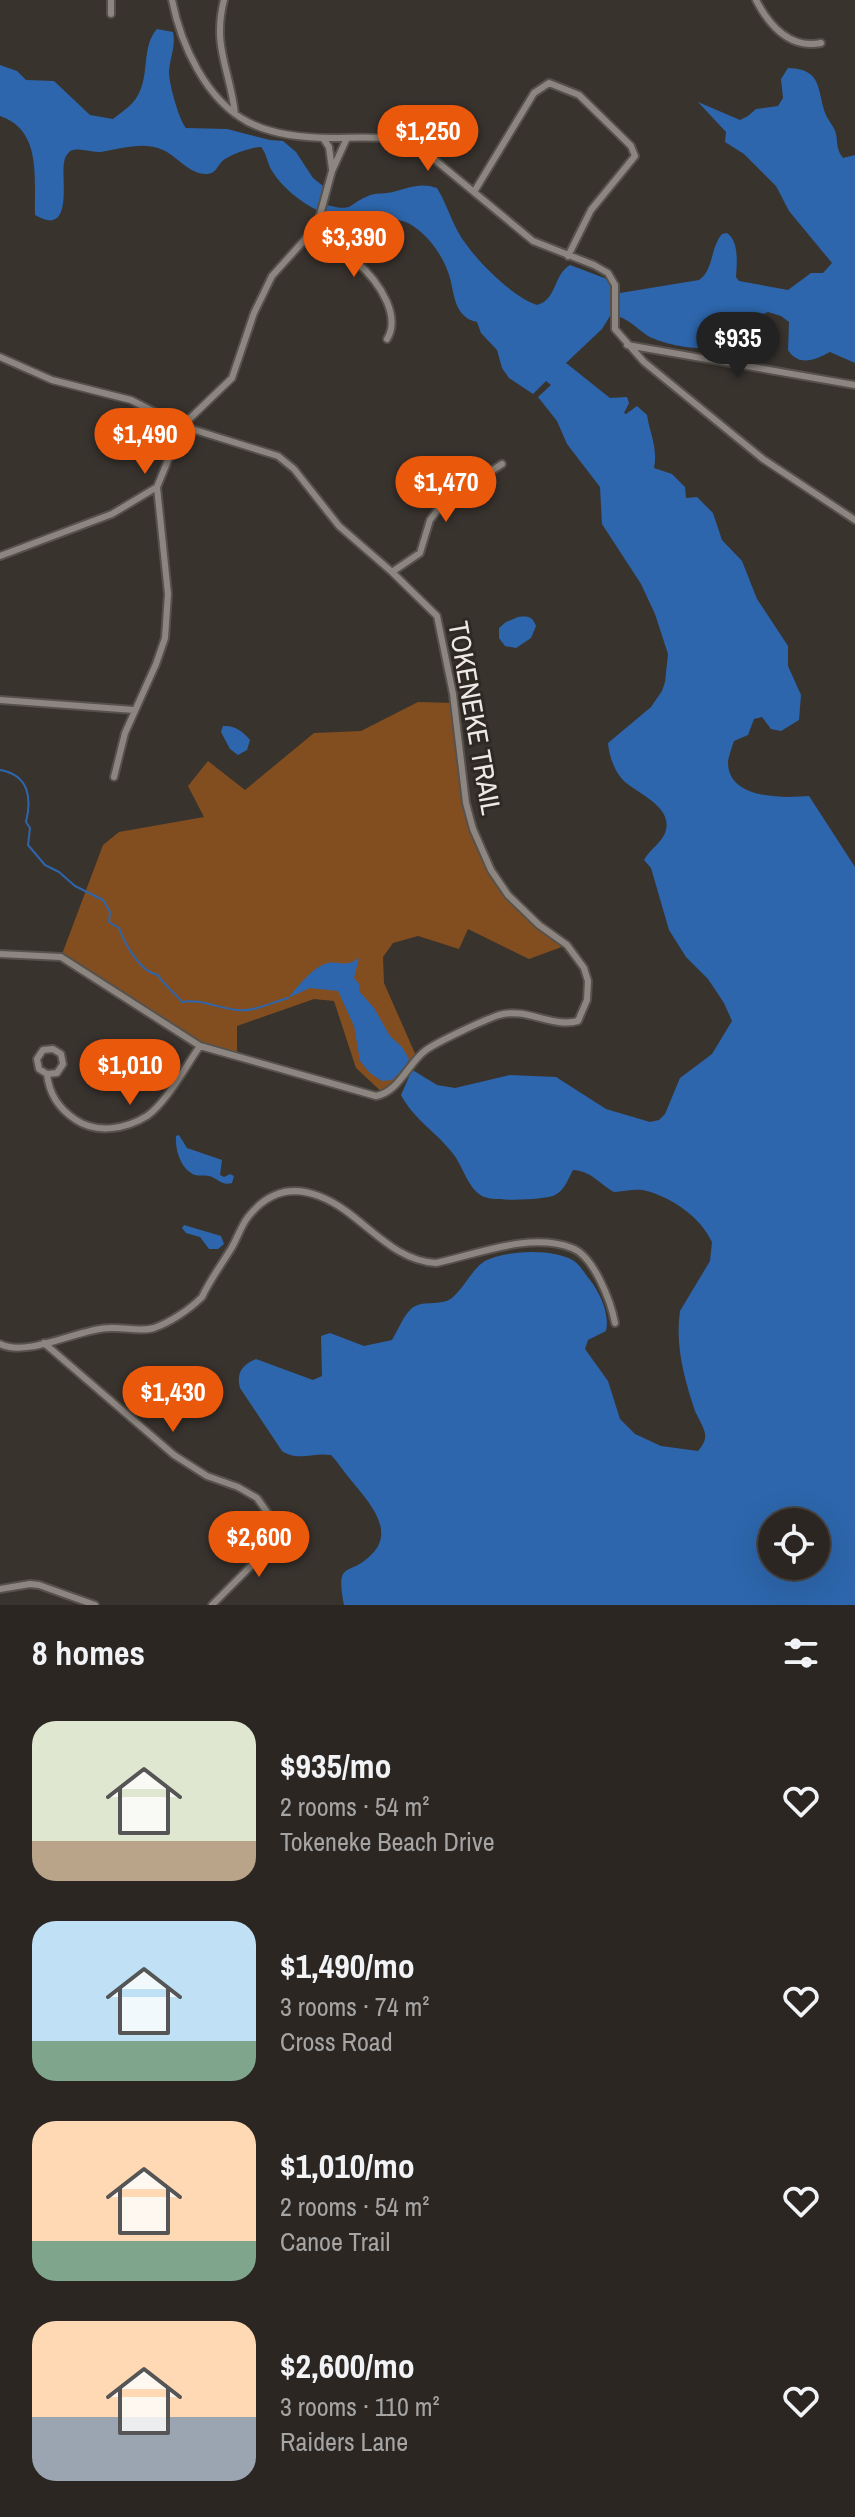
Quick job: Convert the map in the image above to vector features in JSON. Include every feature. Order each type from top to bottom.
[{"type":"street","points":[[111,0],[111,14]]},
{"type":"street","points":[[172,0],[176,23],[187,50],[212,91],[235,114],[274,131],[323,138],[408,141],[423,150],[533,241],[600,268],[611,276],[615,285],[614,324],[627,345],[763,459],[855,520]]},
{"type":"street","points":[[224,0],[218,29],[221,54],[232,86],[235,114]]},
{"type":"street","points":[[756,0],[769,19],[792,41],[800,44],[821,43]]},
{"type":"street","points":[[474,192],[534,93],[549,83],[579,95],[631,146],[635,156],[591,210],[568,256]]},
{"type":"street","points":[[323,138],[329,147],[332,171]]},
{"type":"street","points":[[114,777],[119,751],[134,710],[165,638],[168,594],[157,487],[182,426],[232,378],[254,313],[272,276],[317,226],[332,171],[347,138]]},
{"type":"street","points":[[312,234],[334,246],[371,274],[392,319],[387,339]]},
{"type":"street","points":[[627,345],[855,385]]},
{"type":"street","name":"TOKENEKE TRAIL","points":[[0,357],[52,380],[131,400],[182,426],[278,456],[294,469],[339,526],[437,616],[453,694],[466,803],[486,861],[508,895],[539,925],[567,945],[578,958],[588,981],[587,1000],[578,1021],[565,1024],[515,1012],[497,1016],[424,1051],[384,1094],[371,1095],[200,1046]]},
{"type":"street","points":[[392,572],[420,553],[430,520],[443,503],[502,464]]},
{"type":"street","points":[[0,556],[112,514],[157,487]]},
{"type":"street","points":[[0,700],[134,710]]},
{"type":"street","points":[[0,954],[61,957],[200,1046],[148,1115],[113,1130],[82,1124],[68,1115],[52,1095],[47,1074],[39,1069],[37,1059],[43,1050],[53,1049],[61,1054],[63,1064],[57,1073],[47,1074]]},
{"type":"street","points":[[0,1344],[19,1349],[109,1328],[154,1328],[193,1306],[202,1297],[256,1208],[271,1197],[295,1189],[327,1199],[388,1245],[428,1263],[526,1243],[572,1248],[582,1254],[593,1268],[612,1307],[615,1323]]},
{"type":"street","points":[[44,1343],[174,1455],[207,1476],[250,1493],[268,1512],[277,1533],[270,1547],[212,1605]]},
{"type":"street","points":[[0,1589],[39,1585],[95,1605]]},
{"type":"shaded area","points":[[418,702],[454,703],[473,829],[508,895],[567,945],[529,959],[468,929],[459,949],[418,936],[393,943],[383,957],[384,983],[417,1058],[384,1094],[356,1068],[334,1001],[314,999],[237,1026],[237,1057],[200,1046],[61,957],[103,845],[119,832],[204,817],[188,786],[208,761],[245,790],[314,733],[361,731]]},
{"type":"water","points":[[157,29],[173,32],[169,78],[186,128],[227,129],[283,141],[296,152],[313,178],[323,186],[317,210],[281,183],[261,147],[228,157],[213,172],[201,174],[163,150],[140,146],[101,152],[70,151],[64,163],[61,213],[56,219],[47,220],[35,215],[35,171],[29,144],[14,123],[0,116],[0,65],[17,71],[26,80],[54,81],[90,115],[113,119],[138,96],[149,43]]},
{"type":"water","points":[[788,68],[808,73],[817,84],[841,155],[843,158],[855,155],[855,363],[830,352],[813,359],[797,359],[788,350],[789,322],[768,312],[723,343],[709,348],[681,346],[655,339],[625,319],[610,316],[602,329],[566,363],[610,398],[627,397],[629,403],[624,413],[637,406],[647,415],[654,447],[654,468],[672,474],[685,487],[686,498],[697,497],[713,513],[722,540],[742,561],[757,599],[788,646],[788,666],[801,695],[799,720],[781,731],[771,729],[762,717],[754,719],[748,735],[734,741],[728,761],[730,774],[747,790],[759,794],[809,796],[855,867],[855,1605],[344,1605],[343,1575],[364,1561],[379,1544],[380,1524],[376,1514],[331,1455],[294,1456],[282,1451],[240,1388],[240,1374],[247,1364],[256,1359],[313,1380],[322,1376],[321,1336],[330,1333],[364,1346],[392,1340],[411,1309],[420,1304],[452,1298],[485,1261],[517,1253],[555,1254],[578,1265],[594,1285],[603,1304],[607,1318],[606,1331],[588,1340],[585,1349],[608,1381],[620,1419],[635,1434],[661,1446],[698,1451],[705,1434],[684,1374],[679,1324],[680,1311],[710,1261],[712,1242],[693,1217],[667,1199],[643,1190],[614,1192],[580,1171],[573,1170],[561,1190],[550,1197],[507,1200],[482,1196],[473,1188],[448,1147],[406,1104],[401,1095],[409,1077],[401,1071],[392,1080],[382,1081],[360,1061],[354,1026],[338,991],[310,988],[288,998],[322,965],[346,963],[359,958],[354,978],[360,985],[359,991],[374,1008],[390,1036],[402,1047],[409,1059],[406,1066],[437,1085],[455,1088],[510,1075],[556,1077],[606,1109],[650,1122],[659,1120],[665,1114],[680,1078],[712,1054],[732,1021],[708,979],[686,957],[669,930],[651,868],[644,860],[666,830],[663,813],[622,779],[611,757],[608,743],[651,707],[662,691],[668,654],[641,584],[602,524],[600,487],[567,444],[557,421],[538,397],[551,385],[546,381],[533,394],[509,378],[502,368],[497,350],[481,333],[477,322],[463,315],[459,309],[445,264],[417,229],[396,220],[323,217],[327,205],[346,208],[373,194],[418,186],[437,188],[456,228],[480,261],[515,293],[537,305],[548,298],[560,275],[570,265],[607,279],[614,294],[699,280],[707,271],[718,240],[727,233],[734,241],[736,277],[739,281],[788,290],[811,273],[823,273],[832,263],[789,211],[776,186],[744,154],[725,142],[726,132],[698,102],[740,120],[756,109],[778,106],[783,98],[781,79]]},
{"type":"water","points":[[518,617],[533,620],[536,626],[531,638],[516,648],[505,646],[499,638],[499,628]]},
{"type":"water","points":[[223,726],[241,731],[250,740],[247,750],[238,755],[230,749],[221,732]]},
{"type":"water","points":[[179,1135],[187,1148],[222,1160],[220,1175],[234,1176],[232,1183],[195,1175],[186,1169],[177,1147],[176,1136]]},
{"type":"water","points":[[184,1225],[221,1236],[224,1244],[218,1249],[209,1249],[200,1237],[186,1233],[182,1228]]},
{"type":"waterway","points":[[0,770],[17,777],[26,789],[29,804],[26,822],[30,828],[28,845],[45,865],[75,886],[103,900],[110,912],[109,922],[119,928],[134,956],[145,969],[158,975],[182,1002],[195,1001],[244,1010],[288,998]]}]
